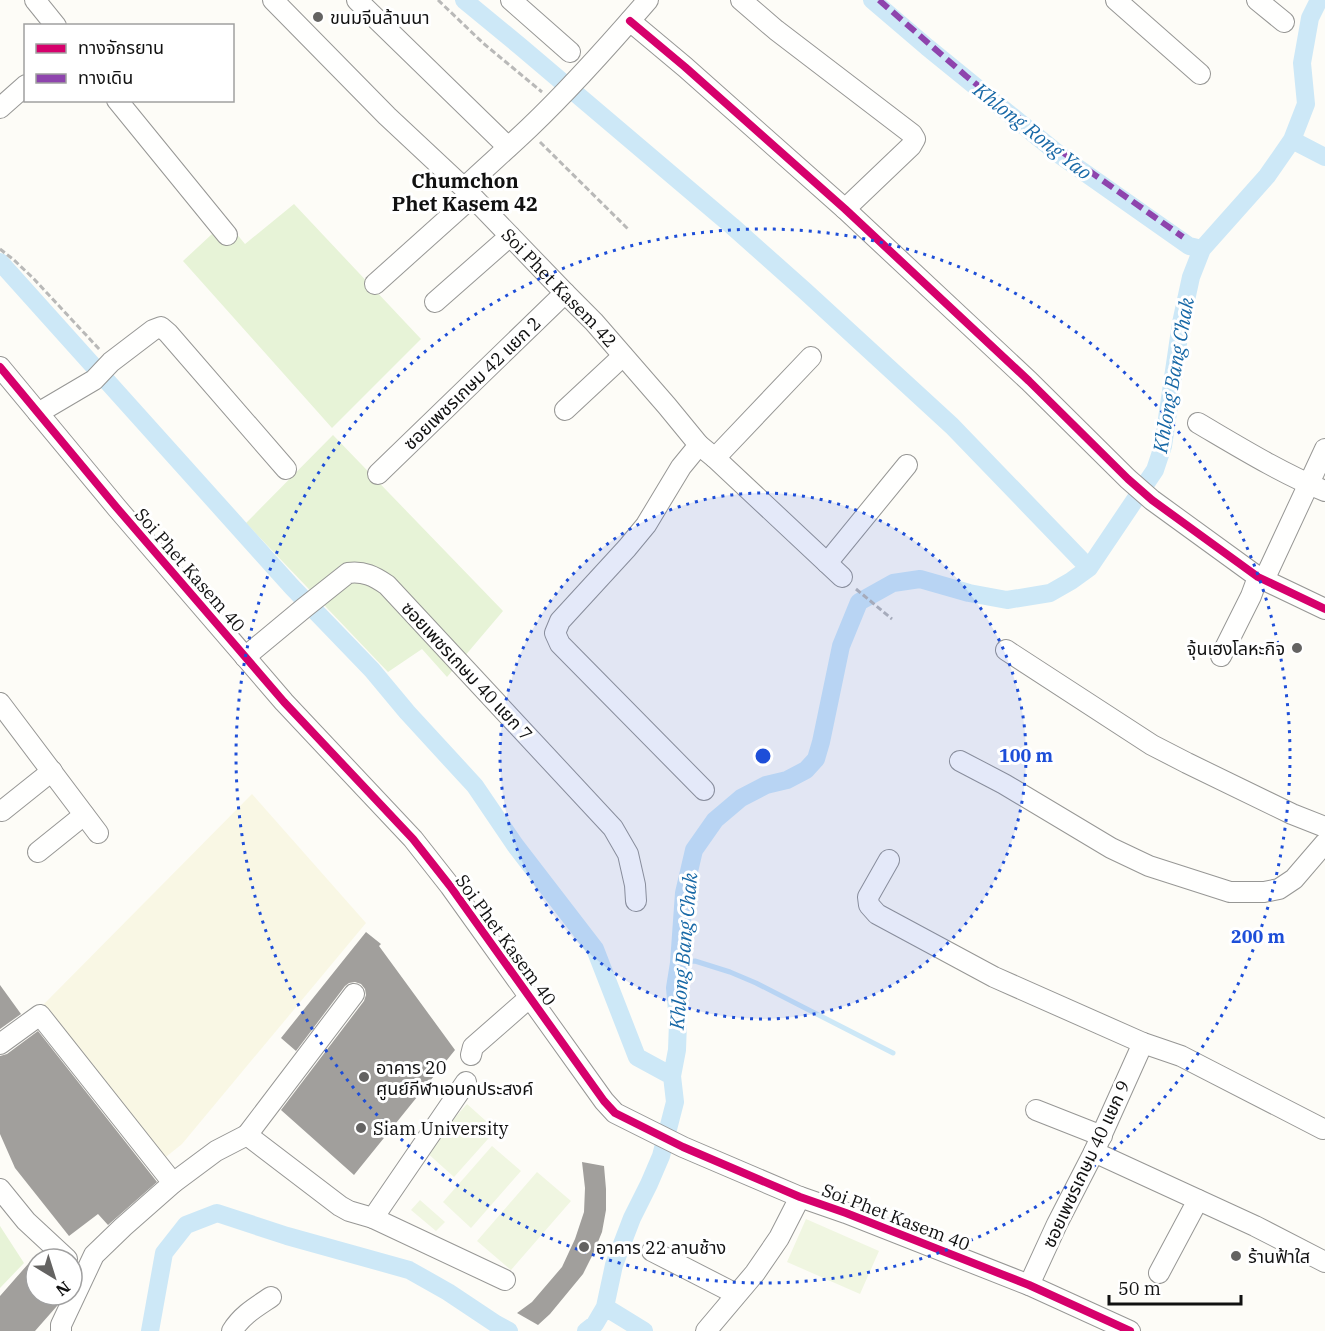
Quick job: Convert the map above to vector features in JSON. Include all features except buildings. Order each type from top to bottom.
[{"type":"street","points":[[34,0],[54,24]]},
{"type":"street","name":"Soi Phet Kasem 42","points":[[273,0],[566,292],[699,445],[842,577]]},
{"type":"street","points":[[357,0],[508,147]]},
{"type":"street","points":[[512,0],[570,52]]},
{"type":"street","points":[[375,284],[468,192],[648,0]]},
{"type":"street","points":[[741,0],[776,30],[912,134],[915,139],[911,146],[845,209]]},
{"type":"street","points":[[1116,0],[1200,74]]},
{"type":"street","points":[[1257,0],[1284,22]]},
{"type":"street","points":[[630,21],[845,209],[1152,500],[1261,579],[1325,609]]},
{"type":"street","points":[[0,108],[24,87]]},
{"type":"street","points":[[119,102],[227,235]]},
{"type":"street","points":[[435,302],[510,236]]},
{"type":"street","name":"ซอยเพชรเกษม 42 แยก 2","points":[[378,474],[566,292]]},
{"type":"street","points":[[38,413],[103,370],[153,330],[161,327],[286,469]]},
{"type":"street","points":[[565,410],[623,356]]},
{"type":"street","points":[[715,458],[811,357]]},
{"type":"street","name":"Soi Phet Kasem 40","points":[[0,367],[117,508],[284,702],[413,839],[450,886],[603,1101],[615,1113],[683,1147],[800,1197],[1029,1285],[1130,1331]]},
{"type":"street","points":[[1198,423],[1317,488]]},
{"type":"street","points":[[699,445],[681,467],[646,525],[627,549],[560,621],[555,633],[561,644],[704,790]]},
{"type":"street","points":[[1221,656],[1251,596],[1317,488],[1325,449]]},
{"type":"street","points":[[827,563],[907,465]]},
{"type":"street","name":"ซอยเพชรเกษม 40 แยก 7","points":[[245,657],[348,573],[372,575],[387,585],[613,828],[628,855],[636,901]]},
{"type":"street","points":[[1006,650],[1152,745],[1292,814],[1325,827]]},
{"type":"street","points":[[0,703],[98,833]]},
{"type":"street","points":[[960,761],[1005,784],[1111,848],[1149,866],[1230,892],[1264,892],[1279,889],[1294,879],[1325,843]]},
{"type":"street","points":[[2,811],[52,771]]},
{"type":"street","points":[[38,852],[84,814]]},
{"type":"street","points":[[890,860],[868,897],[869,905],[877,914],[994,977],[1143,1043],[1181,1056],[1323,1129]]},
{"type":"street","points":[[84,1264],[173,1183],[216,1151],[247,1135],[354,994]]},
{"type":"street","points":[[471,1055],[474,1047],[529,998]]},
{"type":"street","points":[[0,1044],[40,1015],[173,1183]]},
{"type":"street","name":"ซอยเพชรเกษม 40 แยก 9","points":[[1029,1285],[1098,1144],[1143,1043]]},
{"type":"street","points":[[373,1218],[466,1082]]},
{"type":"street","points":[[1036,1110],[1198,1200],[1325,1262]]},
{"type":"street","points":[[247,1135],[340,1206],[373,1218],[505,1280]]},
{"type":"street","points":[[0,1189],[26,1221],[54,1247]]},
{"type":"street","points":[[706,1331],[755,1273],[779,1238],[800,1197]]},
{"type":"street","points":[[1159,1273],[1198,1200]]},
{"type":"street","points":[[652,1251],[736,1294]]},
{"type":"street","points":[[232,1331],[246,1313],[271,1297]]},
{"type":"street","points":[[60,1331],[69,1307]]},
{"type":"path","points":[[438,0],[483,43],[564,92]]},
{"type":"path","points":[[528,129],[628,229]]},
{"type":"path","points":[[0,249],[34,279],[103,370]]},
{"type":"path","points":[[842,577],[892,619]]},
{"type":"shaded area","points":[[252,794],[366,923],[182,1144],[162,1160],[41,1007]]},
{"type":"green space","points":[[294,204],[421,339],[332,428],[183,261],[226,221],[245,244]]},
{"type":"green space","points":[[333,435],[503,611],[447,677],[422,649],[388,672],[246,523]]},
{"type":"green space","points":[[467,1104],[496,1130],[454,1177],[425,1151]]},
{"type":"green space","points":[[492,1146],[521,1171],[471,1228],[443,1202]]},
{"type":"green space","points":[[537,1172],[571,1201],[511,1270],[477,1241]]},
{"type":"green space","points":[[420,1200],[445,1222],[436,1231],[411,1210]]},
{"type":"green space","points":[[806,1219],[879,1251],[860,1294],[787,1262]]},
{"type":"green space","points":[[0,1226],[24,1263],[0,1288]]},
{"type":"waterway","points":[[464,0],[732,226],[805,291],[952,426],[1089,568]]},
{"type":"waterway","name":"Khlong Rong Yao","points":[[872,0],[1061,156],[1189,246],[1202,249]]},
{"type":"waterway","name":"Khlong Bang Chak","points":[[586,1331],[595,1324],[605,1307],[614,1265],[632,1218],[661,1156],[675,1102],[672,1076],[677,1050],[678,1022],[675,988],[684,893],[694,850],[715,820],[741,798],[766,785],[787,780],[806,770],[816,759],[841,646],[859,602],[893,583],[920,579],[969,593],[1007,600],[1050,593],[1089,568],[1155,470],[1163,446],[1181,323],[1191,277],[1202,249],[1267,176],[1292,140],[1306,104],[1302,63],[1310,18],[1319,0]]},
{"type":"waterway","points":[[1292,140],[1325,157]]},
{"type":"waterway","points":[[0,262],[292,587],[372,670],[475,786],[515,845],[595,949],[637,1057],[672,1076]]},
{"type":"waterway","points":[[679,963],[695,961],[730,972],[893,1053]]},
{"type":"waterway","name":"Khlong Bang Chak","points":[[150,1331],[164,1253],[186,1225],[217,1213],[287,1236],[409,1270],[509,1331]]},
{"type":"waterway","points":[[605,1307],[644,1331]]},
{"type":"marked path","points":[[879,0],[966,76],[1058,149],[1183,237]]},
{"type":"cycle path","points":[[630,21],[845,209],[1152,500],[1258,577],[1325,609]]},
{"type":"cycle path","points":[[0,367],[117,508],[284,702],[413,839],[450,886],[604,1101],[615,1113],[683,1147],[800,1197],[1029,1285],[1130,1331]]},
{"type":"place","name":"ขนมจีนล้านนา","points":[[318,17]]},
{"type":"place","name":"จุ้นเฮงโลหะกิจ","points":[[1297,648]]},
{"type":"place","name":"อาคาร 20 ศูนย์กีฬาเอนกประสงค์","points":[[364,1077]]},
{"type":"place","name":"Siam University","points":[[361,1128]]},
{"type":"place","name":"อาคาร 22 ลานช้าง","points":[[584,1247]]},
{"type":"place","name":"ร้านฟ้าใส","points":[[1236,1256]]},
{"type":"district","name":"Chumchon Phet Kasem 42","points":[[465,192]]}]
